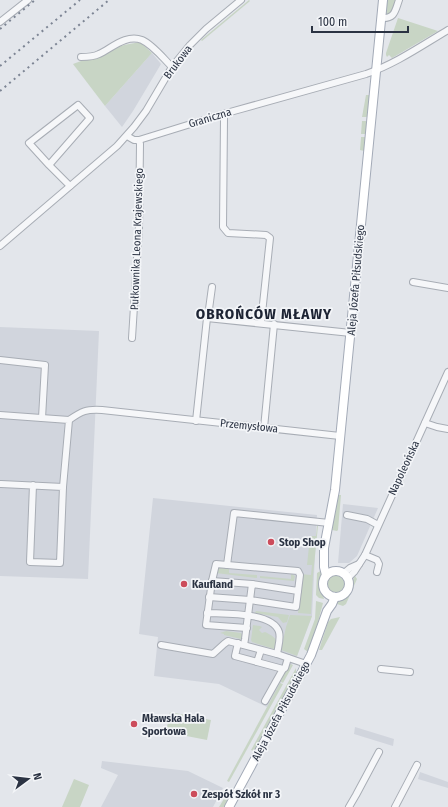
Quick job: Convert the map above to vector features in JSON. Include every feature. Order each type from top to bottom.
[{"type":"main road","name":"Aleja Józefa Piłsudskiego","points":[[330,573],[330,565],[324,560],[324,548],[335,490],[383,0]]},
{"type":"main road","points":[[340,571],[346,576],[350,583],[347,592],[344,595],[340,597],[332,596],[325,592],[323,588],[324,578],[330,573],[340,571]]},
{"type":"main road","name":"Aleja Józefa Piłsudskiego","points":[[229,807],[306,664],[332,596]]},
{"type":"street","points":[[0,22],[28,0]]},
{"type":"street","name":"Brukowa","points":[[127,136],[146,111],[172,66],[201,34],[241,0]]},
{"type":"street","points":[[381,18],[390,18],[393,16],[400,0]]},
{"type":"street","name":"Graniczna","points":[[139,140],[223,114],[376,71],[448,30]]},
{"type":"street","points":[[81,57],[94,56],[108,50],[118,43],[135,39],[141,40],[153,48],[172,66]]},
{"type":"street","points":[[49,165],[90,118],[78,105],[29,143],[49,165],[70,186]]},
{"type":"street","points":[[223,114],[223,227],[228,233],[266,235],[270,238],[261,323]]},
{"type":"street","points":[[0,246],[127,136],[134,140],[139,140]]},
{"type":"street","name":"Pułkownika Leona Krajewskiego","points":[[132,338],[139,227],[139,140]]},
{"type":"street","points":[[412,282],[448,288]]},
{"type":"street","points":[[196,420],[207,318],[212,287]]},
{"type":"street","points":[[207,318],[351,333]]},
{"type":"street","points":[[264,428],[274,324]]},
{"type":"street","points":[[0,360],[45,365],[42,418]]},
{"type":"street","name":"Napoleońska","points":[[346,576],[354,572],[365,555],[448,372]]},
{"type":"street","name":"Przemysłowa","points":[[69,420],[83,411],[91,410],[340,436]]},
{"type":"street","points":[[0,415],[69,420],[60,563],[30,562],[33,485]]},
{"type":"street","points":[[425,423],[448,429]]},
{"type":"street","points":[[0,484],[64,487]]},
{"type":"street","points":[[228,565],[234,513],[329,523]]},
{"type":"street","points":[[347,515],[367,518],[378,525]]},
{"type":"street","points":[[365,555],[377,560],[379,564],[378,572]]},
{"type":"street","points":[[209,597],[250,600],[296,607],[300,575],[298,571],[216,564],[209,597],[206,626],[247,628]]},
{"type":"street","points":[[244,645],[250,600],[259,578]]},
{"type":"street","points":[[212,581],[298,591]]},
{"type":"street","points":[[207,613],[248,615],[272,622],[279,631],[280,637],[277,654]]},
{"type":"street","points":[[161,645],[213,654],[228,641],[277,654],[306,664]]},
{"type":"street","points":[[238,643],[235,656],[283,669]]},
{"type":"street","points":[[257,662],[261,650]]},
{"type":"street","points":[[266,701],[283,669],[285,668],[288,658]]},
{"type":"street","points":[[381,669],[410,672]]},
{"type":"street","points":[[349,807],[379,752]]},
{"type":"street","points":[[395,807],[417,764]]},
{"type":"shaded area","points":[[152,53],[161,64],[122,127],[105,106]]},
{"type":"shaded area","points":[[0,327],[99,331],[88,579],[0,576]]},
{"type":"shaded area","points":[[153,498],[317,515],[312,616],[297,656],[267,707],[219,684],[154,676],[158,637],[139,634]]},
{"type":"shaded area","points":[[343,504],[378,508],[357,556],[349,563],[338,563]]},
{"type":"shaded area","points":[[355,727],[394,739],[393,746],[354,734]]},
{"type":"shaded area","points":[[102,761],[188,771],[223,788],[213,807],[101,807],[118,775],[101,768]]},
{"type":"shaded area","points":[[420,772],[448,782],[448,788],[418,779]]},
{"type":"green space","points":[[249,0],[250,1],[202,41],[201,40]]},
{"type":"green space","points":[[386,0],[396,0],[391,14],[385,14]]},
{"type":"green space","points":[[398,18],[438,31],[392,58],[389,55],[387,57],[386,53]]},
{"type":"green space","points":[[140,42],[152,53],[105,106],[73,64],[124,45]]},
{"type":"green space","points":[[366,95],[370,95],[368,116],[362,117]]},
{"type":"green space","points":[[362,121],[366,121],[367,124],[365,134],[361,134]]},
{"type":"green space","points":[[361,137],[365,137],[366,139],[364,151],[360,150]]},
{"type":"green space","points":[[338,495],[341,495],[337,531],[332,530]]},
{"type":"green space","points":[[317,526],[311,614],[298,613],[301,579],[300,574],[311,575],[312,565],[307,565],[310,537],[316,536]]},
{"type":"green space","points":[[222,567],[229,568],[229,573],[257,575],[257,578],[216,573],[216,569]]},
{"type":"green space","points":[[322,570],[320,584],[324,599],[319,598],[316,595],[317,573]]},
{"type":"green space","points":[[291,574],[295,576],[294,581],[260,578],[260,576],[291,579]]},
{"type":"green space","points":[[336,575],[342,578],[345,584],[342,590],[336,593],[330,590],[327,584],[330,578]]},
{"type":"green space","points":[[355,576],[357,579],[346,604],[343,606],[337,604],[338,601],[351,592]]},
{"type":"green space","points":[[316,601],[323,603],[308,652],[304,649],[315,619]]},
{"type":"green space","points":[[256,611],[289,615],[287,622],[283,623],[278,617],[255,613]]},
{"type":"green space","points":[[290,615],[312,616],[297,656],[281,650]]},
{"type":"green space","points":[[340,617],[322,650],[319,650],[328,622],[331,619]]},
{"type":"green space","points":[[253,625],[262,627],[259,630],[262,633],[265,632],[275,638],[276,646],[274,649],[252,642]]},
{"type":"green space","points":[[226,631],[241,633],[241,639],[220,633]]},
{"type":"green space","points":[[290,664],[293,665],[283,683],[280,681]]},
{"type":"green space","points":[[296,668],[296,673],[261,741],[253,751],[251,750]]},
{"type":"green space","points":[[280,683],[283,684],[229,782],[227,781]]},
{"type":"green space","points":[[170,712],[211,720],[207,740],[166,732]]},
{"type":"green space","points":[[74,779],[89,785],[80,807],[62,807]]},
{"type":"green space","points":[[227,794],[230,798],[226,807],[219,807]]},
{"type":"railway","points":[[0,29],[35,0]]},
{"type":"railway","points":[[0,66],[80,0]]},
{"type":"railway","points":[[0,91],[109,0]]},
{"type":"place","name":"Stop Shop","points":[[271,542]]},
{"type":"place","name":"Kaufland","points":[[184,584]]},
{"type":"place","name":"Mławska Hala Sportowa","points":[[134,724]]},
{"type":"place","name":"Zespół Szkół nr 3","points":[[194,794]]},
{"type":"district","name":"OBROŃCÓW MŁAWY","points":[[264,314]]}]
